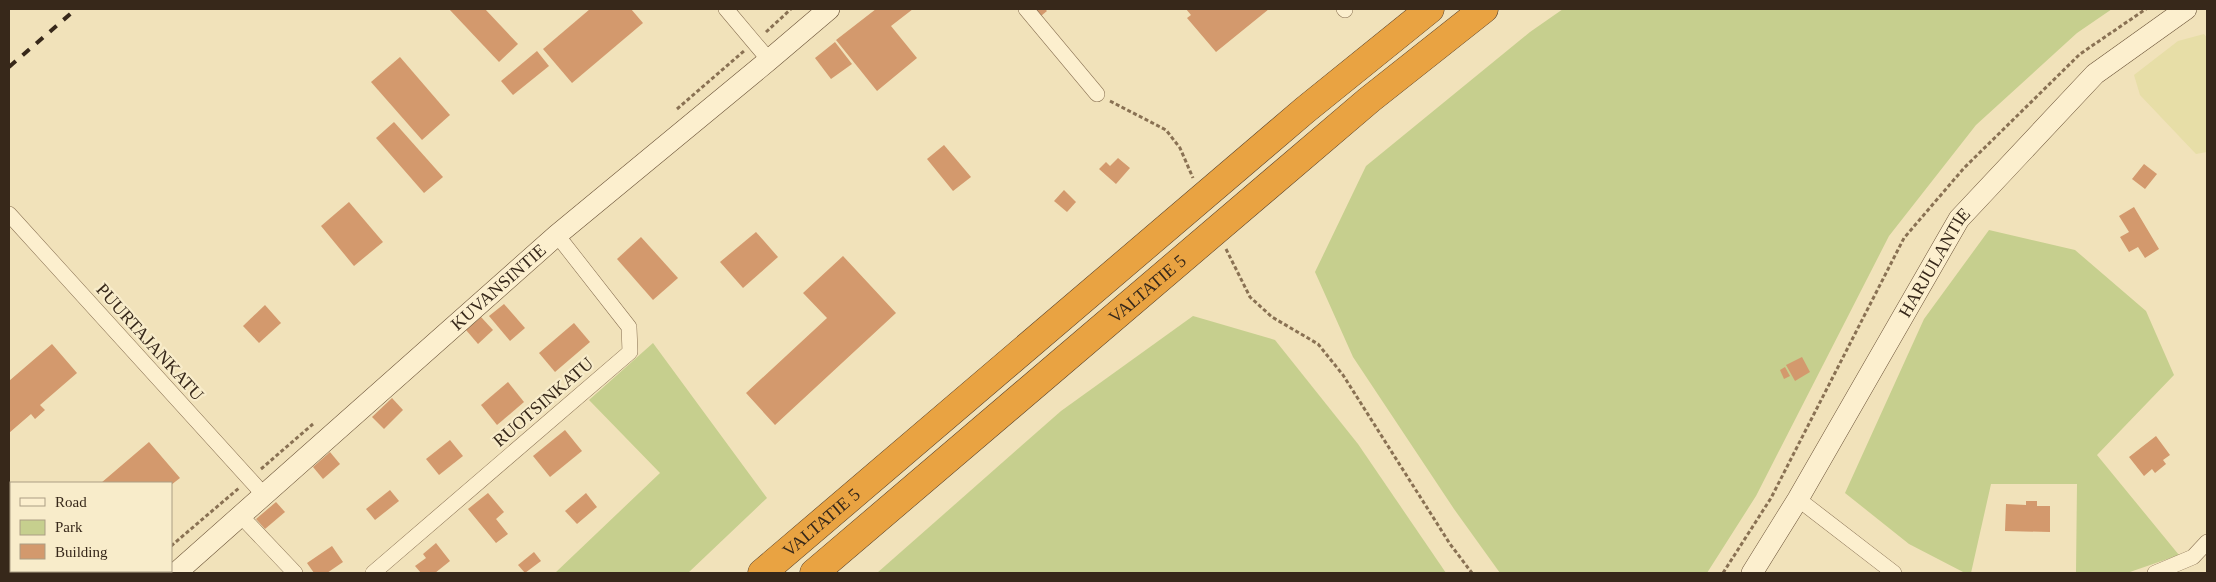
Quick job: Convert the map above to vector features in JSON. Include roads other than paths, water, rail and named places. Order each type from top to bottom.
[{"type":"highway","name":"VALTATIE 5","points":[[762,573],[1305,110],[1430,9]]},
{"type":"highway","name":"VALTATIE 5","points":[[814,573],[1369,100],[1484,9]]},
{"type":"street","points":[[726,9],[769,60]]},
{"type":"street","name":"KUVANSINTIE","points":[[176,573],[557,235],[828,9]]},
{"type":"street","points":[[1026,9],[1097,94]]},
{"type":"street","name":"HARJULANTIE","points":[[1752,573],[1798,498],[1959,219],[2095,74],[2186,9]]},
{"type":"street","name":"PUURTAJANKATU","points":[[9,214],[264,496]]},
{"type":"street","name":"RUOTSINKATU","points":[[373,573],[630,352],[629,327],[557,235]]},
{"type":"street","points":[[1798,498],[1894,573]]},
{"type":"street","points":[[241,516],[295,573]]},
{"type":"street","points":[[2155,573],[2193,557],[2207,542]]},
{"type":"railway","points":[[9,67],[76,9]]}]
